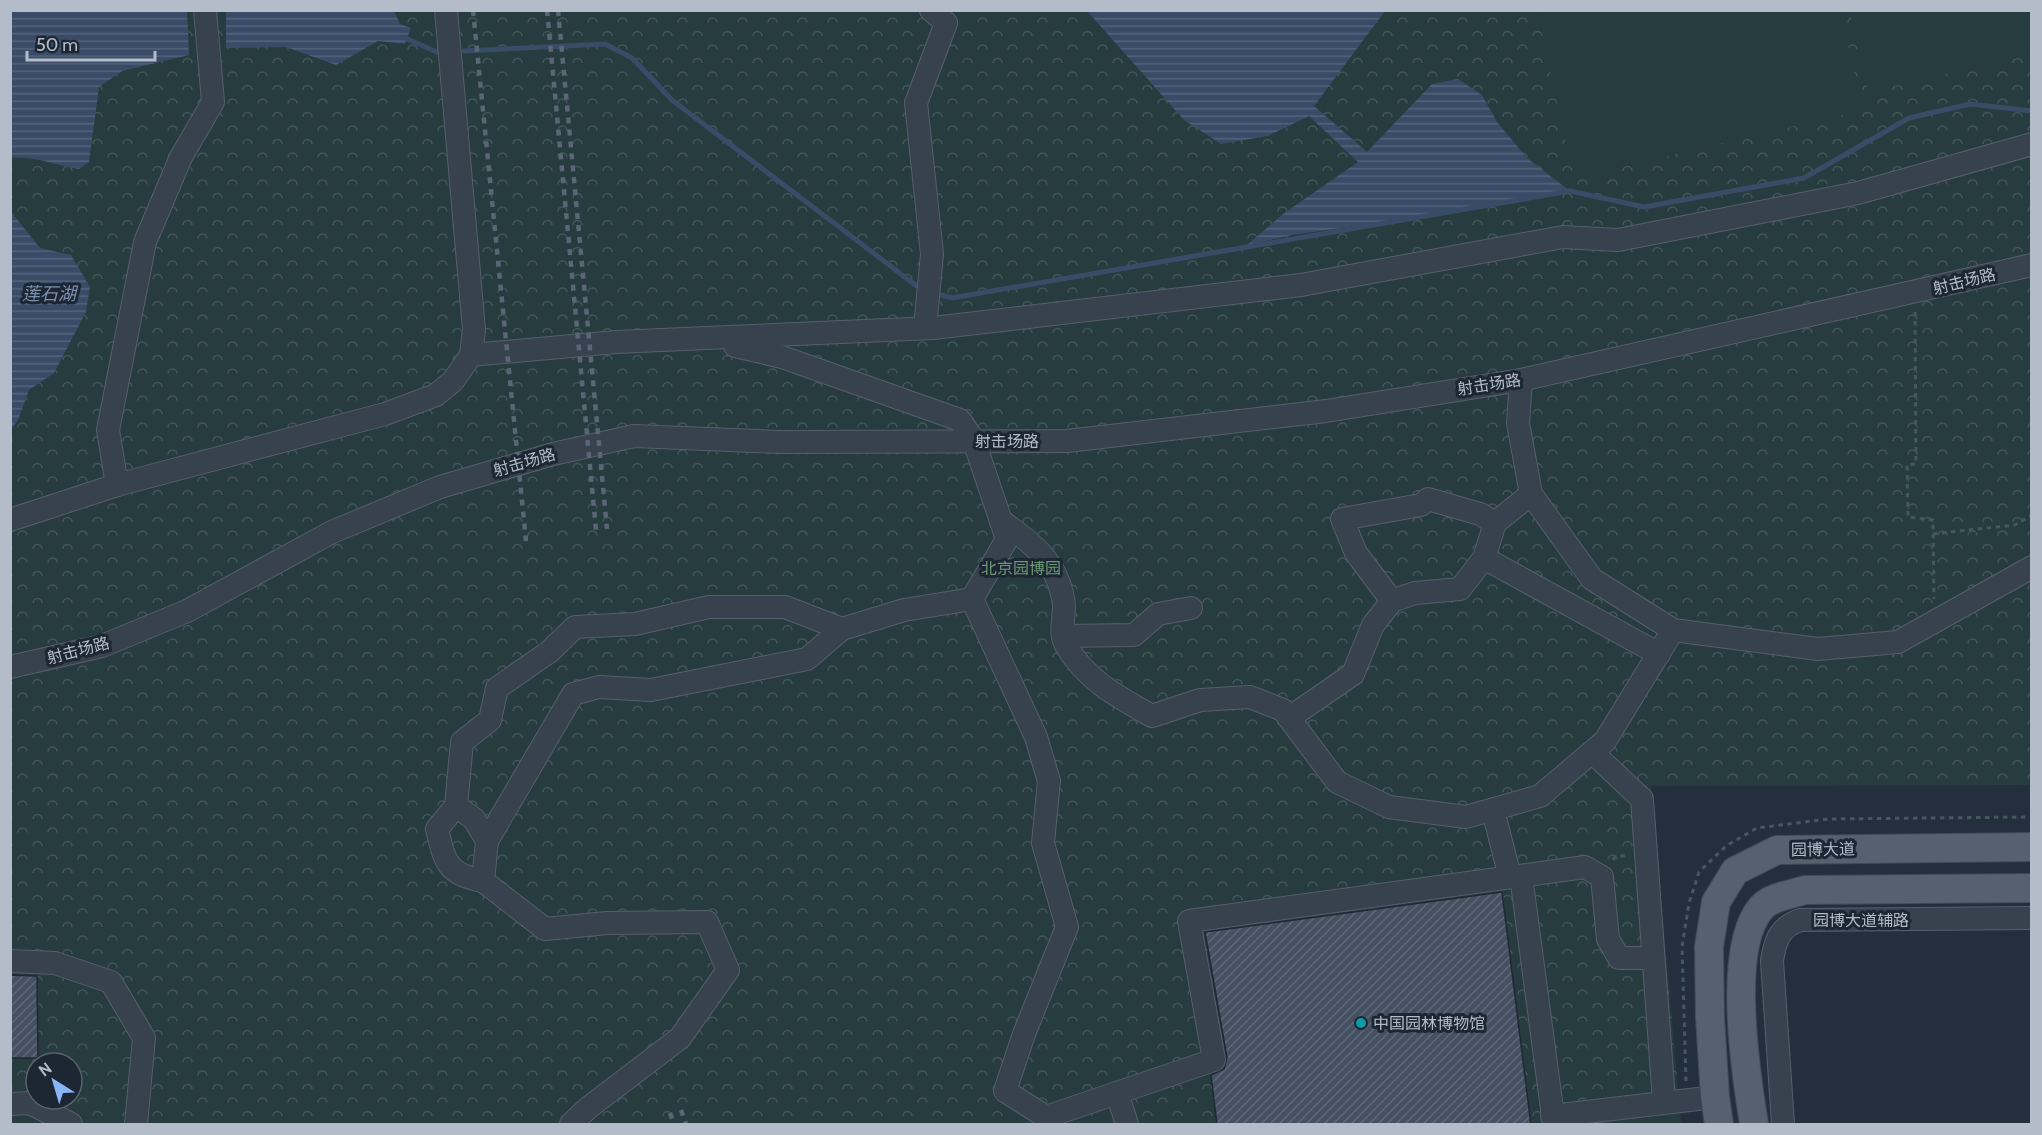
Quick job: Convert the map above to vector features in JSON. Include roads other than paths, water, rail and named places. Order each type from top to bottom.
[{"type":"main road","name":"园博大道","points":[[1719,1125],[1715,1097],[1709,947],[1716,902],[1735,871],[1777,850],[2031,847]]},
{"type":"main road","points":[[1857,890],[1845,874],[1845,860],[1863,849]]},
{"type":"main road","points":[[1754,1125],[1747,1084],[1741,963],[1753,922],[1762,906],[1777,898],[1805,890],[2031,888]]},
{"type":"street","points":[[117,485],[108,430],[145,242],[182,157],[213,102],[205,10]]},
{"type":"street","points":[[10,519],[117,485],[395,410],[436,395],[453,381],[471,354],[474,330],[446,10]]},
{"type":"street","points":[[925,328],[932,254],[916,103],[946,23],[931,10]]},
{"type":"street","points":[[471,354],[616,342],[925,328],[1301,285],[1563,237],[1617,240],[1858,193],[2031,144]]},
{"type":"street","name":"射击场路","points":[[10,667],[102,646],[187,611],[332,532],[440,487],[553,453],[634,436],[779,442],[1067,441],[1326,411],[1521,380],[2031,265]]},
{"type":"street","points":[[709,339],[782,357],[960,420],[974,441],[1007,539],[972,599]]},
{"type":"street","points":[[1521,380],[1518,423],[1531,494],[1592,579],[1673,630],[1818,649],[1898,642],[2031,567]]},
{"type":"street","points":[[1289,718],[1353,674],[1373,625],[1392,601],[1415,593],[1460,590],[1485,558],[1494,523],[1531,494]]},
{"type":"street","points":[[1392,601],[1356,553],[1342,519],[1421,505],[1428,499],[1480,514],[1494,523]]},
{"type":"street","points":[[1001,521],[1038,547],[1052,569],[1064,598],[1063,636],[1067,647],[1096,683],[1152,716],[1200,700],[1250,697],[1283,710],[1337,782],[1389,807],[1466,817],[1540,796],[1605,741],[1673,630]]},
{"type":"street","points":[[1485,558],[1659,654]]},
{"type":"street","points":[[483,882],[487,842],[573,694],[599,687],[651,690],[807,659],[842,629],[904,610],[972,599]]},
{"type":"street","points":[[972,599],[1035,737],[1049,781],[1043,843],[1067,927],[1024,1034],[1005,1091],[1046,1117],[1053,1120],[1117,1093],[1214,1060],[1189,921],[1585,867],[1602,877],[1608,939],[1619,958],[1653,958]]},
{"type":"street","points":[[571,1125],[588,1108],[680,1038],[728,970],[707,921],[607,923],[545,929],[483,882],[460,877],[444,857],[437,829],[456,806],[462,742],[490,720],[497,688],[549,652],[575,627],[635,624],[709,607],[785,607],[842,629]]},
{"type":"street","points":[[1063,636],[1134,635],[1158,614],[1191,608]]},
{"type":"street","points":[[1592,752],[1642,800],[1664,1101]]},
{"type":"street","points":[[456,806],[474,819],[487,842]]},
{"type":"street","points":[[1493,810],[1516,876],[1553,1120],[1664,1101],[1715,1097]]},
{"type":"street","name":"园博大道辅路","points":[[1783,1125],[1772,961],[1774,947],[1787,924],[1800,920],[2031,918]]},
{"type":"street","points":[[10,961],[55,963],[111,982],[144,1038],[136,1125]]},
{"type":"street","points":[[1117,1093],[1127,1125]]},
{"type":"street","points":[[10,1104],[30,1103],[71,1125]]},
{"type":"water","points":[[11,10],[187,11],[189,55],[122,71],[99,87],[89,162],[79,169],[37,160],[11,158]]},
{"type":"water","points":[[226,11],[394,11],[400,24],[411,28],[405,44],[378,41],[336,65],[286,47],[226,48]]},
{"type":"water","points":[[1087,11],[1385,11],[1314,106],[1367,152],[1432,84],[1458,79],[1482,95],[1497,122],[1527,158],[1570,191],[1446,213],[1292,235],[1247,245],[1283,214],[1358,162],[1309,116],[1268,136],[1221,144],[1184,120]]},
{"type":"water","name":"莲石湖","points":[[10,161],[12,213],[40,248],[71,255],[90,287],[86,312],[54,373],[29,390],[18,420],[11,430]]},
{"type":"waterway","points":[[403,37],[439,53]]},
{"type":"waterway","points":[[464,51],[605,44],[632,58],[672,100],[922,290]]},
{"type":"waterway","points":[[934,293],[952,298],[1570,191],[1644,207],[1804,178],[1909,118],[1970,104],[2032,111]]},
{"type":"railway","points":[[473,10],[526,541]]},
{"type":"railway","points":[[547,10],[596,530]]},
{"type":"railway","points":[[558,10],[607,529]]},
{"type":"railway","points":[[681,1110],[686,1124]]},
{"type":"railway","points":[[670,1113],[674,1124]]},
{"type":"place","name":"中国园林博物馆","points":[[1361,1023]]},
{"type":"park label","name":"北京园博园","points":[[1021,568]]}]
